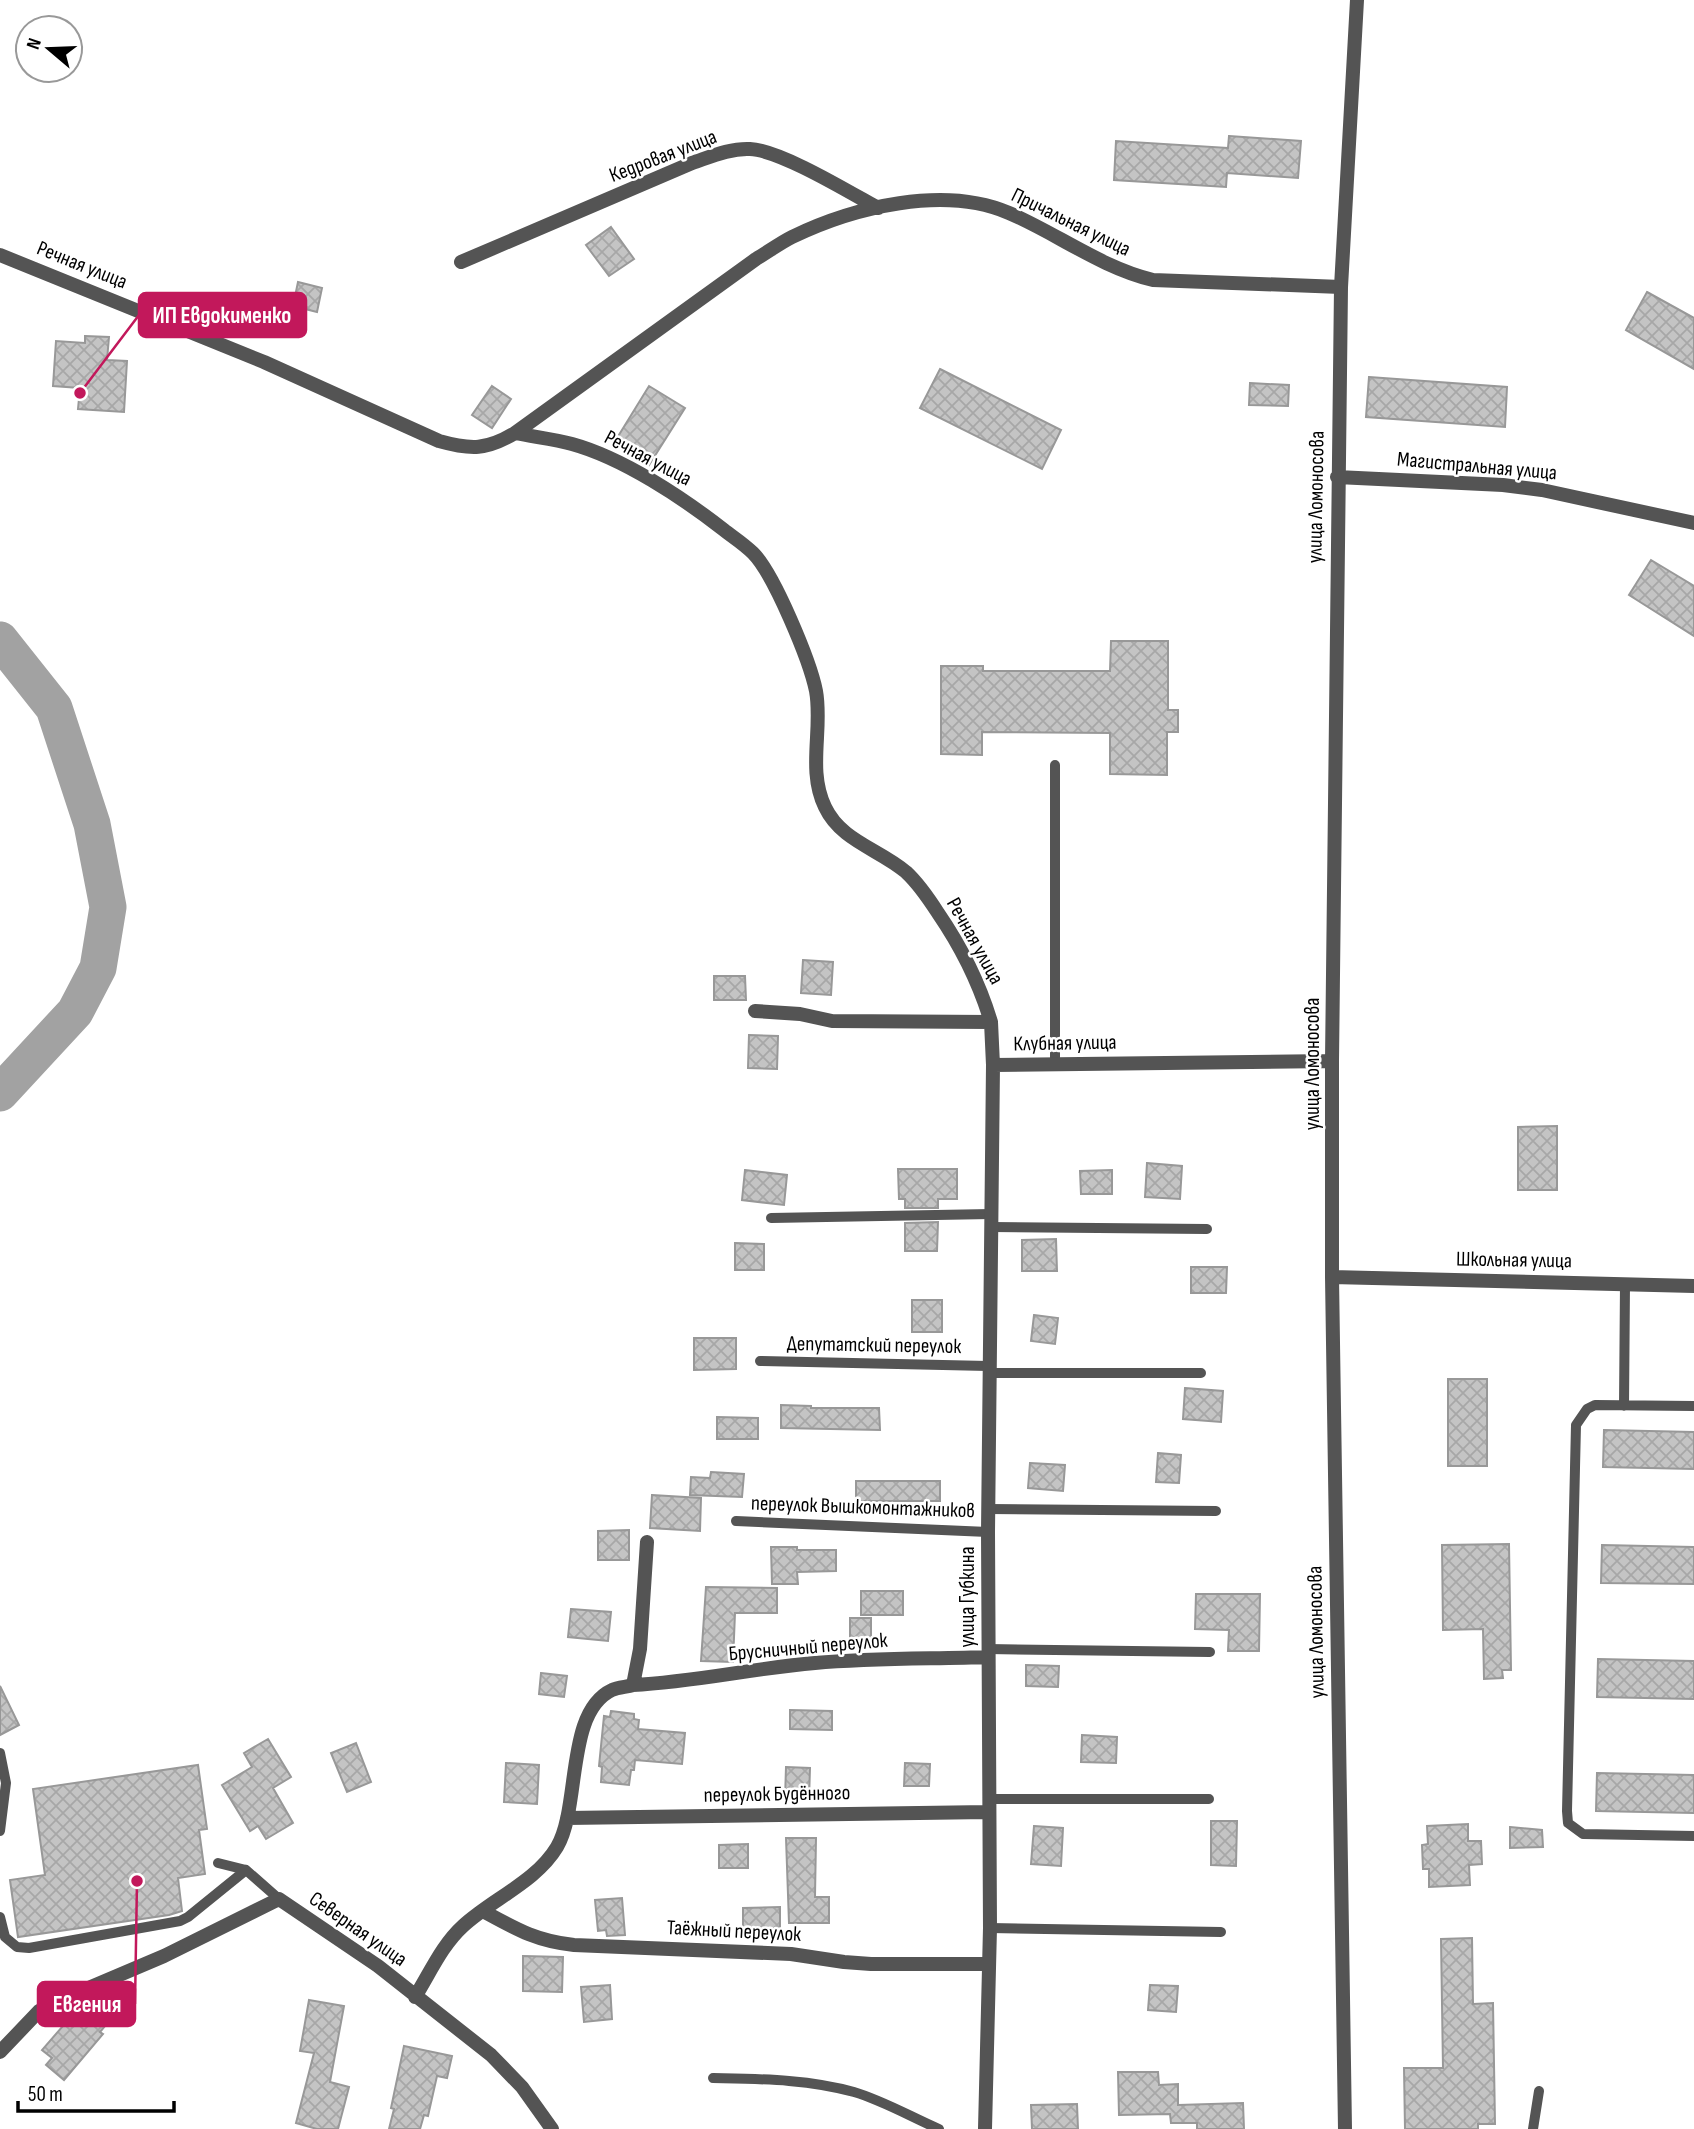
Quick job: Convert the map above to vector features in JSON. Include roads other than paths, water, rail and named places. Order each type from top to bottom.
[{"type":"street","name":"улица Ломоносова","points":[[1345,2129],[1332,1277],[1332,1061],[1341,287],[1357,0]]},
{"type":"street","name":"Кедровая улица","points":[[461,262],[692,163],[748,148],[771,152],[878,208]]},
{"type":"street","name":"Причальная улица","points":[[515,433],[756,259],[790,238],[839,219],[878,208],[928,200],[957,200],[983,204],[1010,214],[1121,271],[1153,280],[1341,287]]},
{"type":"street","name":"Речная улица","points":[[0,255],[264,362],[439,442],[478,448],[498,443],[515,433],[582,447],[635,472],[690,504],[753,553],[769,574],[812,676],[817,695],[816,759],[819,791],[825,807],[838,827],[905,872],[922,890],[974,972],[991,1022]]},
{"type":"street","name":"Магистральная улица","points":[[1337,477],[1503,485],[1542,490],[1694,523]]},
{"type":"street","name":"Клубная улица","points":[[755,1011],[800,1014],[832,1021],[991,1022],[993,1065],[1332,1061]]},
{"type":"street","name":"улица Губкина","points":[[985,2129],[990,1928],[988,1369],[993,1065]]},
{"type":"street","name":"Школьная улица","points":[[1332,1277],[1694,1286]]},
{"type":"street","points":[[633,1685],[640,1649],[647,1542]]},
{"type":"street","name":"Брусничный переулок","points":[[415,1997],[451,1937],[538,1870],[556,1849],[564,1831],[581,1740],[590,1711],[601,1698],[613,1690],[633,1685],[677,1683],[766,1668],[988,1653]]},
{"type":"street","name":"переулок Будённого","points":[[567,1818],[988,1806]]},
{"type":"street","name":"Северная улица","points":[[0,2052],[39,2011],[51,2004],[164,1956],[279,1899],[378,1966],[491,2055],[522,2087],[552,2129]]},
{"type":"street","name":"Таёжный переулок","points":[[483,1911],[548,1943],[791,1954],[871,1964],[989,1964]]},
{"type":"lane","points":[[1055,765],[1055,1065]]},
{"type":"lane","points":[[771,1218],[991,1221],[1207,1229]]},
{"type":"lane","points":[[1624,1406],[1625,1284]]},
{"type":"lane","name":"Депутатский переулок","points":[[760,1362],[1201,1373]]},
{"type":"lane","points":[[1694,1406],[1595,1405],[1587,1409],[1576,1426],[1568,1823],[1583,1834],[1694,1836]]},
{"type":"lane","name":"переулок Вышкомонтажников","points":[[988,1509],[1216,1511]]},
{"type":"lane","name":"переулок Вышкомонтажников","points":[[736,1521],[988,1532]]},
{"type":"lane","name":"Брусничный переулок","points":[[988,1653],[1210,1651]]},
{"type":"lane","points":[[0,1753],[6,1783],[0,1831]]},
{"type":"lane","name":"переулок Будённого","points":[[988,1806],[1209,1799]]},
{"type":"lane","points":[[218,1863],[246,1870],[279,1899]]},
{"type":"lane","points":[[0,1917],[5,1937],[17,1947],[29,1948],[180,1921],[246,1870]]},
{"type":"lane","points":[[990,1928],[1221,1932]]},
{"type":"lane","points":[[713,2078],[794,2081],[854,2092],[939,2129]]},
{"type":"lane","points":[[1533,2129],[1539,2091]]},
{"type":"waterway","points":[[0,640],[54,708],[92,824],[108,907],[98,968],[75,1012],[0,1093]]},
{"type":"place","name":"ИП Евдокименко","points":[[80,393]]},
{"type":"place","name":"Евгения","points":[[137,1881]]}]
